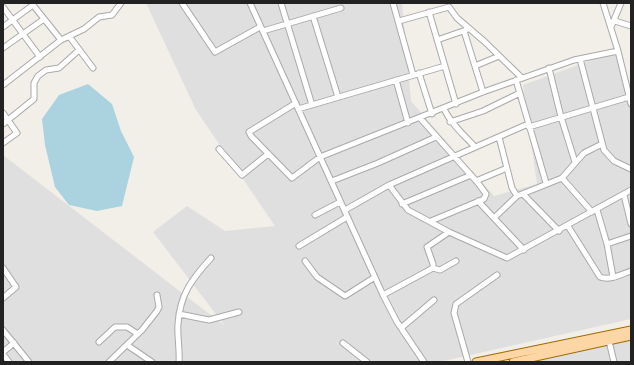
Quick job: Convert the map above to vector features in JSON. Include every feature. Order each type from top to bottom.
[{"type":"main road","points":[[476,362],[631,330]]},
{"type":"main road","points":[[513,362],[631,336]]},
{"type":"street","points":[[3,85],[61,40],[84,29],[99,17],[112,15],[121,3]]},
{"type":"street","points":[[182,3],[215,52],[262,29],[288,24],[341,8]]},
{"type":"street","points":[[250,3],[332,181],[382,295],[401,328],[424,362]]},
{"type":"street","points":[[281,3],[312,105]]},
{"type":"street","points":[[393,3],[413,75]]},
{"type":"street","points":[[603,3],[618,51],[631,104]]},
{"type":"street","points":[[611,27],[615,21],[621,3]]},
{"type":"street","points":[[3,27],[33,5],[61,40]]},
{"type":"street","points":[[399,21],[448,6],[457,18],[522,78]]},
{"type":"street","points":[[3,8],[40,57]]},
{"type":"street","points":[[429,12],[456,104]]},
{"type":"street","points":[[313,16],[338,97]]},
{"type":"street","points":[[3,47],[44,19]]},
{"type":"street","points":[[615,21],[631,26]]},
{"type":"street","points":[[437,40],[470,29]]},
{"type":"street","points":[[464,31],[483,92]]},
{"type":"street","points":[[69,36],[93,68]]},
{"type":"street","points":[[3,124],[35,98],[34,87],[38,76],[46,70],[59,68],[79,50]]},
{"type":"street","points":[[296,103],[249,132],[251,136],[292,178],[320,157],[432,114],[483,92],[549,68],[580,59],[618,51]]},
{"type":"street","points":[[475,66],[499,56]]},
{"type":"street","points":[[580,59],[602,144],[607,154],[614,161],[631,170]]},
{"type":"street","points":[[298,109],[445,66]]},
{"type":"street","points":[[549,68],[561,117],[575,162]]},
{"type":"street","points":[[419,74],[432,114]]},
{"type":"street","points":[[396,80],[408,123]]},
{"type":"street","points":[[516,80],[528,126],[546,183]]},
{"type":"street","points":[[450,122],[483,111],[520,93]]},
{"type":"street","points":[[345,210],[389,185],[499,137],[528,126],[593,106],[629,97]]},
{"type":"street","points":[[444,109],[450,122],[458,127],[475,147]]},
{"type":"street","points":[[3,113],[17,133],[3,143]]},
{"type":"street","points":[[420,118],[486,194],[484,199],[431,221]]},
{"type":"street","points":[[332,181],[378,163],[436,137]]},
{"type":"street","points":[[499,137],[512,188],[517,196]]},
{"type":"street","points":[[494,218],[517,196],[524,195],[546,183],[562,178],[584,153],[602,144]]},
{"type":"street","points":[[219,149],[242,175],[268,154]]},
{"type":"street","points":[[476,181],[507,168]]},
{"type":"street","points":[[402,204],[471,175]]},
{"type":"street","points":[[562,178],[594,211],[607,244],[614,277]]},
{"type":"street","points":[[389,185],[408,210],[449,232],[505,258],[524,250],[631,190]]},
{"type":"street","points":[[524,195],[559,231]]},
{"type":"street","points":[[624,195],[631,224]]},
{"type":"street","points":[[478,201],[524,250]]},
{"type":"street","points":[[315,215],[340,202]]},
{"type":"street","points":[[299,246],[347,217]]},
{"type":"street","points":[[568,226],[597,273],[604,279],[631,271]]},
{"type":"street","points":[[433,268],[434,264],[427,247],[449,232]]},
{"type":"street","points":[[607,244],[631,236]]},
{"type":"street","points":[[180,362],[178,324],[179,314],[189,283],[211,258]]},
{"type":"street","points":[[305,261],[317,277],[345,296],[375,277]]},
{"type":"street","points":[[382,295],[433,268],[440,270],[456,261]]},
{"type":"street","points":[[3,268],[16,287],[3,298]]},
{"type":"street","points":[[468,362],[454,313],[455,307],[463,298],[497,275]]},
{"type":"street","points":[[109,362],[138,334],[158,309],[157,295]]},
{"type":"street","points":[[401,328],[434,300]]},
{"type":"street","points":[[179,314],[210,320],[239,312]]},
{"type":"street","points":[[99,342],[115,327],[127,327],[138,334]]},
{"type":"street","points":[[3,330],[28,360],[21,362]]},
{"type":"street","points":[[609,341],[614,362]]},
{"type":"street","points":[[9,362],[3,353],[14,343]]},
{"type":"street","points":[[343,343],[367,362]]},
{"type":"street","points":[[127,345],[152,362]]},
{"type":"shaded area","points":[[146,3],[402,3],[411,101],[494,196],[537,184],[523,85],[614,52],[631,92],[631,319],[439,362],[3,362],[3,155],[225,326],[153,232],[187,206],[225,231],[275,226],[196,110]]},
{"type":"shaded area","points":[[631,338],[631,362],[529,362]]},
{"type":"water","points":[[88,84],[112,104],[121,131],[134,157],[122,206],[97,211],[69,205],[55,187],[45,145],[42,119],[59,95]]}]
